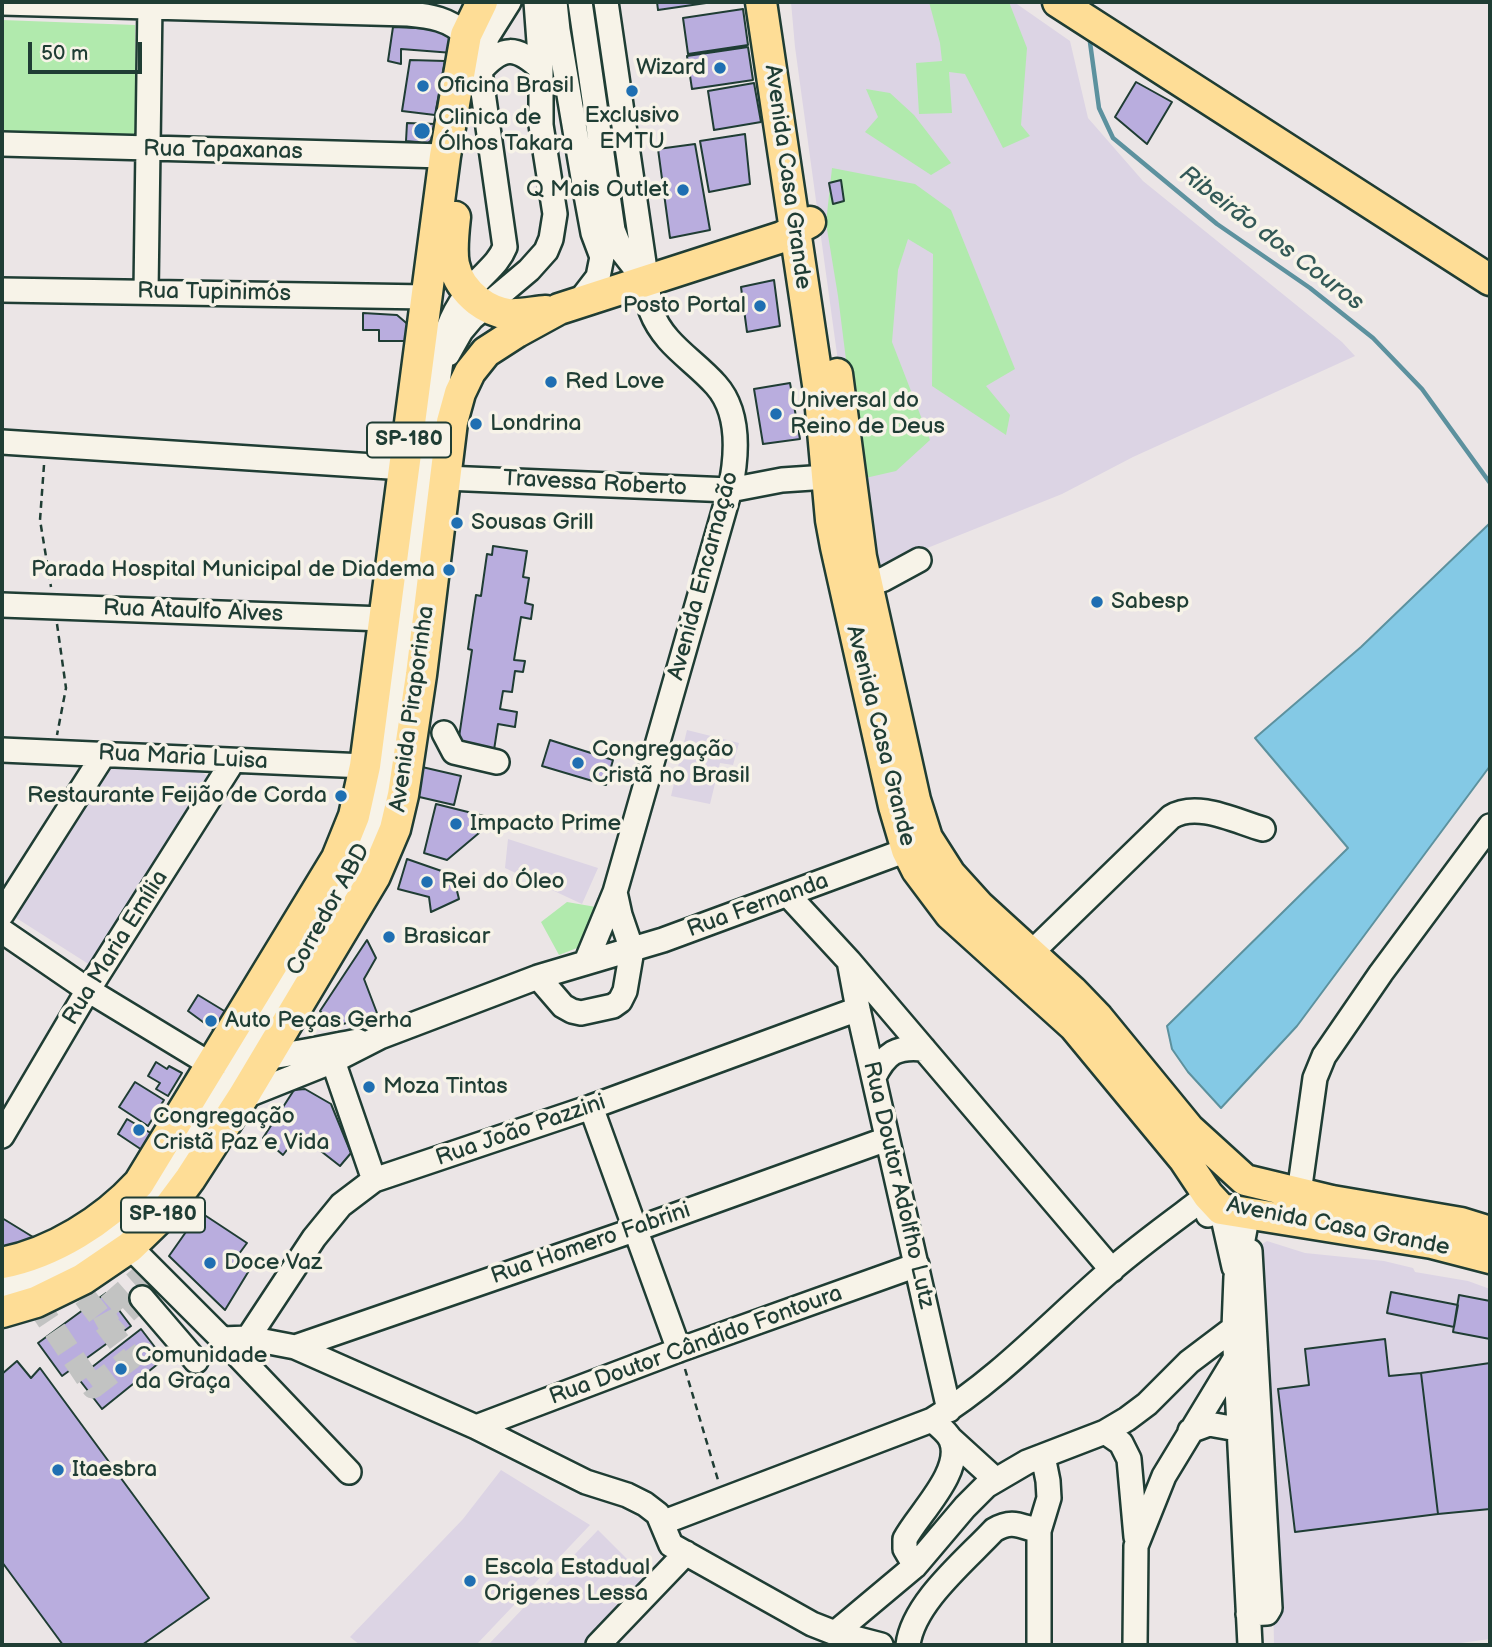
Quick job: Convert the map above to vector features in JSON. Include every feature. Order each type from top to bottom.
[{"type":"main road","name":"Avenida Piraporinha","points":[[2,1263],[27,1257],[65,1240],[110,1209],[130,1192],[149,1169],[337,858],[377,760],[384,619],[445,156],[466,35],[482,2]]},
{"type":"main road","name":"Avenida Casa Grande","points":[[761,2],[844,423],[855,524],[856,589]]},
{"type":"main road","name":"Avenida Casa Grande","points":[[776,2],[803,225],[831,520],[856,589],[915,800],[917,844],[932,892],[950,914],[1074,1027],[1226,1205],[1432,1244],[1490,1258]]},
{"type":"main road","points":[[1079,16],[1490,280]]},
{"type":"main road","points":[[445,156],[453,177],[456,196],[452,254],[457,279],[477,300],[498,312],[514,314],[568,306]]},
{"type":"main road","name":"Avenida Piraporinha","points":[[2,1312],[59,1293],[103,1267],[147,1233],[177,1198],[243,1097],[256,1057],[363,899],[386,854],[403,795],[456,406],[470,372],[486,352],[497,344],[568,306],[646,282],[803,225]]},
{"type":"main road","points":[[377,760],[412,735]]},
{"type":"main road","name":"Avenida Casa Grande","points":[[917,844],[1098,1018],[1189,1129],[1245,1180],[1490,1231]]},
{"type":"main road","points":[[1226,1205],[1245,1180]]},
{"type":"street","points":[[408,14],[430,2]]},
{"type":"street","points":[[509,2],[487,37],[480,71],[485,117],[505,247],[518,260],[538,262]]},
{"type":"street","name":"Corredor ABD","points":[[2,1288],[44,1274],[89,1250],[130,1219],[157,1191],[256,1057],[359,863],[378,811],[377,760],[447,326],[477,300],[538,262],[551,239],[555,214],[541,125],[541,69],[536,2]]},
{"type":"street","points":[[555,2],[558,30],[603,231]]},
{"type":"street","name":"Avenida Encarnação","points":[[586,962],[615,892],[735,467],[730,409],[716,384],[670,344],[651,311],[606,2]]},
{"type":"street","points":[[2,3],[150,4],[408,14],[432,16],[446,21],[466,35]]},
{"type":"street","points":[[146,292],[150,4]]},
{"type":"street","points":[[568,306],[593,286],[601,268],[600,246],[603,231],[580,5]]},
{"type":"street","points":[[480,71],[495,55],[503,51],[512,51],[530,59],[541,69]]},
{"type":"street","name":"Rua Tapaxanas","points":[[2,144],[445,156]]},
{"type":"street","name":"Avenida Encarnação","points":[[603,231],[646,282]]},
{"type":"street","name":"Corredor ABD","points":[[477,300],[505,247]]},
{"type":"street","name":"Rua Tupinimós","points":[[2,290],[427,297]]},
{"type":"street","points":[[2,442],[405,468]]},
{"type":"street","name":"Travessa Roberto","points":[[445,478],[730,491],[782,480],[827,477]]},
{"type":"street","points":[[856,589],[919,560]]},
{"type":"street","name":"Rua Ataulfo Alves","points":[[2,605],[384,619]]},
{"type":"street","points":[[444,733],[454,752],[497,762]]},
{"type":"street","name":"Rua Maria Luisa","points":[[2,750],[233,761],[377,760]]},
{"type":"street","points":[[2,914],[104,754]]},
{"type":"street","name":"Rua Maria Emília","points":[[2,1136],[88,990],[233,761]]},
{"type":"street","points":[[1031,953],[1171,817],[1180,812],[1196,810],[1263,829]]},
{"type":"street","points":[[1299,1193],[1315,1078],[1324,1056],[1490,826]]},
{"type":"street","name":"Rua Fernanda","points":[[586,962],[632,950],[789,895],[917,844]]},
{"type":"street","points":[[538,977],[563,1006],[572,1011],[581,1013],[613,1006],[620,1001],[625,991],[632,950],[615,892]]},
{"type":"street","points":[[789,895],[849,961],[1112,1270]]},
{"type":"street","points":[[2,931],[88,990],[187,1052],[213,1061],[256,1057],[380,1037]]},
{"type":"street","name":"Rua Doutor Adolfho Lutz","points":[[849,961],[917,1265],[940,1415]]},
{"type":"street","points":[[243,1097],[333,1061],[380,1037],[538,977],[586,962]]},
{"type":"street","name":"Rua João Pazzini","points":[[248,1338],[314,1238],[341,1205],[374,1180],[591,1107],[858,1009]]},
{"type":"street","points":[[874,1077],[888,1056],[900,1049],[924,1049]]},
{"type":"street","points":[[333,1061],[374,1180]]},
{"type":"street","points":[[591,1107],[679,1350]]},
{"type":"street","name":"Rua Homero Fabrini","points":[[295,1347],[887,1139]]},
{"type":"street","points":[[664,1522],[940,1415],[983,1384],[1112,1270],[1178,1218],[1209,1215],[1226,1205]]},
{"type":"street","points":[[1226,1205],[1236,1276],[1234,1328],[1237,1429],[1250,1645]]},
{"type":"street","points":[[1226,1205],[1270,1608],[1267,1613],[1248,1614]]},
{"type":"street","points":[[130,1247],[349,1472]]},
{"type":"street","name":"Rua Doutor Cândido Fontoura","points":[[476,1427],[679,1350],[917,1265]]},
{"type":"street","points":[[142,1298],[196,1361]]},
{"type":"street","points":[[844,1639],[915,1566],[986,1486],[1027,1462],[1105,1432],[1147,1404],[1189,1362],[1234,1328]]},
{"type":"street","points":[[222,1339],[248,1338],[295,1347],[476,1427],[586,1482],[626,1495],[659,1514],[671,1545],[812,1624],[844,1639],[881,1645]]},
{"type":"street","points":[[1136,1546],[1164,1476],[1235,1359]]},
{"type":"street","points":[[915,1566],[905,1549],[905,1539],[946,1476],[951,1463],[951,1440],[940,1415]]},
{"type":"street","points":[[1190,1431],[1209,1424],[1237,1429]]},
{"type":"street","points":[[1105,1432],[1121,1443],[1129,1458],[1136,1546],[1135,1645]]},
{"type":"street","points":[[951,1440],[996,1480]]},
{"type":"street","points":[[1039,1645],[1039,1531],[1049,1498],[1042,1456]]},
{"type":"street","points":[[908,1645],[911,1627],[921,1608],[993,1530],[1013,1523],[1039,1531]]},
{"type":"street","points":[[598,1645],[686,1553]]},
{"type":"path","points":[[679,1350],[724,1500]]},
{"type":"shaded area","points":[[791,2],[1014,2],[1070,41],[1088,118],[1143,181],[1342,342],[1355,356],[1133,457],[1062,494],[880,567],[856,493]]},
{"type":"shaded area","points":[[687,730],[739,743],[733,765],[720,763],[710,804],[671,796]]},
{"type":"shaded area","points":[[109,766],[200,771],[209,777],[207,787],[90,965],[10,914]]},
{"type":"shaded area","points":[[508,839],[598,868],[582,904],[505,868]]},
{"type":"shaded area","points":[[1267,1241],[1305,1253],[1384,1261],[1413,1268],[1415,1272],[1468,1281],[1490,1289],[1490,1639],[1446,1645],[1274,1645],[1272,1530],[1259,1246]]},
{"type":"shaded area","name":"Escola Estadual Origenes Lessa","points":[[501,1470],[590,1525],[476,1645],[360,1645],[350,1637],[463,1519]]},
{"type":"shaded area","points":[[598,1530],[652,1584],[602,1645],[488,1645]]},
{"type":"green space","points":[[929,2],[1009,2],[1027,48],[1021,125],[1030,136],[1003,148],[965,74],[949,72],[952,113],[919,114],[916,63],[942,61]]},
{"type":"green space","points":[[2,20],[135,25],[136,139],[2,136]]},
{"type":"green space","points":[[866,89],[890,93],[914,115],[951,163],[931,175],[865,132],[878,117]]},
{"type":"green space","points":[[832,168],[915,184],[951,210],[1015,369],[986,386],[1010,415],[1006,435],[932,386],[933,254],[908,239],[898,270],[892,342],[930,440],[896,471],[861,479],[826,223]]},
{"type":"green space","points":[[567,902],[596,907],[577,948],[559,955],[541,922]]},
{"type":"water","points":[[1490,523],[1490,766],[1297,1026],[1221,1108],[1188,1072],[1172,1049],[1167,1026],[1348,848],[1255,738],[1361,647]]},
{"type":"building","points":[[657,2],[713,2],[658,10]]},
{"type":"building","points":[[743,9],[748,45],[688,54],[683,18]]},
{"type":"building","points":[[393,27],[439,29],[452,38],[453,53],[401,49],[401,64],[388,61]]},
{"type":"building","name":"Wizard","points":[[748,47],[753,80],[692,89],[687,56]]},
{"type":"building","name":"Oficina Brasil","points":[[410,60],[445,61],[435,115],[402,111]]},
{"type":"building","points":[[1136,82],[1172,102],[1147,144],[1115,117]]},
{"type":"building","points":[[754,83],[761,122],[714,130],[708,91]]},
{"type":"building","name":"Clinica de Ólhos Takara","points":[[407,123],[436,124],[435,137],[428,143],[406,141]]},
{"type":"building","points":[[745,134],[750,184],[709,192],[700,141]]},
{"type":"building","name":"Q Mais Outlet","points":[[695,144],[710,230],[670,238],[658,149]]},
{"type":"building","points":[[841,180],[844,201],[833,204],[829,183]]},
{"type":"building","name":"Posto Portal","points":[[774,280],[780,326],[747,332],[741,287]]},
{"type":"building","points":[[363,313],[397,315],[411,327],[408,341],[379,341],[379,330],[363,330]]},
{"type":"building","name":"Universal do Reino de Deus","points":[[790,383],[800,439],[763,444],[754,389]]},
{"type":"building","points":[[493,546],[527,551],[523,577],[529,578],[525,603],[533,605],[531,619],[521,617],[514,660],[525,661],[523,672],[515,671],[512,692],[503,691],[500,709],[517,712],[515,727],[498,724],[494,750],[458,744],[472,650],[468,649],[476,595],[481,596],[487,554],[492,555]]},
{"type":"building","name":"Congregação Cristã no Brasil","points":[[550,740],[613,760],[606,785],[542,766]]},
{"type":"building","points":[[422,767],[461,776],[454,805],[415,796]]},
{"type":"building","name":"Impacto Prime","points":[[436,804],[484,816],[479,833],[447,860],[424,853]]},
{"type":"building","name":"Rei do Óleo","points":[[407,859],[453,875],[459,899],[431,912],[429,897],[398,889]]},
{"type":"building","points":[[367,940],[376,958],[364,979],[377,1013],[334,1027],[320,1011]]},
{"type":"building","name":"Auto Peças Gerha","points":[[198,995],[226,1012],[214,1030],[188,1011]]},
{"type":"building","points":[[156,1062],[167,1069],[169,1066],[182,1073],[168,1096],[156,1089],[160,1083],[148,1076]]},
{"type":"building","points":[[135,1082],[164,1100],[148,1126],[119,1107]]},
{"type":"building","points":[[305,1089],[331,1104],[351,1153],[340,1166],[299,1134],[283,1155],[263,1138],[294,1090]]},
{"type":"building","points":[[127,1119],[154,1135],[145,1152],[118,1134]]},
{"type":"building","name":"Doce Vaz","points":[[200,1212],[247,1243],[236,1258],[250,1269],[225,1310],[169,1256]]},
{"type":"building","points":[[2,1218],[33,1237],[27,1242],[2,1248]]},
{"type":"building","points":[[1391,1292],[1458,1305],[1454,1327],[1387,1313]]},
{"type":"building","points":[[106,1293],[131,1326],[62,1376],[38,1343]]},
{"type":"building","points":[[1459,1295],[1490,1301],[1490,1339],[1453,1332]]},
{"type":"building","name":"Comunidade da Graça","points":[[141,1329],[164,1359],[102,1409],[78,1378]]},
{"type":"building","points":[[1385,1339],[1389,1376],[1421,1373],[1438,1514],[1295,1532],[1278,1389],[1309,1385],[1305,1349]]},
{"type":"building","name":"Itaesbra","points":[[17,1361],[31,1378],[40,1368],[209,1598],[142,1645],[63,1645],[2,1562],[2,1374]]},
{"type":"building","points":[[1490,1363],[1490,1509],[1438,1514],[1421,1373]]},
{"type":"waterway","name":"Ribeirão dos Couros","points":[[1089,35],[1099,108],[1113,138],[1217,224],[1310,288],[1373,338],[1422,389],[1490,483]]},
{"type":"tunnel","points":[[151,1268],[102,1311],[109,1324],[113,1324],[162,1280]]},
{"type":"tunnel","points":[[36,1302],[93,1387],[131,1358],[75,1284]]},
{"type":"place","name":"Wizard","points":[[720,68]]},
{"type":"place","name":"Oficina Brasil","points":[[423,86]]},
{"type":"place","name":"Exclusivo EMTU","points":[[632,91]]},
{"type":"place","name":"Clinica de Ólhos Takara","points":[[422,131]]},
{"type":"place","name":"Q Mais Outlet","points":[[683,190]]},
{"type":"place","name":"Posto Portal","points":[[760,306]]},
{"type":"place","name":"Red Love","points":[[551,382]]},
{"type":"place","name":"Universal do Reino de Deus","points":[[776,414]]},
{"type":"place","name":"Londrina","points":[[476,424]]},
{"type":"place","name":"Sousas Grill","points":[[457,523]]},
{"type":"place","name":"Parada Hospital Municipal de Diadema","points":[[449,570]]},
{"type":"place","name":"Sabesp","points":[[1097,602]]},
{"type":"place","name":"Congregação Cristã no Brasil","points":[[578,763]]},
{"type":"place","name":"Restaurante Feijão de Corda","points":[[341,796]]},
{"type":"place","name":"Impacto Prime","points":[[456,824]]},
{"type":"place","name":"Rei do Óleo","points":[[427,882]]},
{"type":"place","name":"Brasicar","points":[[389,937]]},
{"type":"place","name":"Auto Peças Gerha","points":[[211,1021]]},
{"type":"place","name":"Moza Tintas","points":[[369,1087]]},
{"type":"place","name":"Congregação Cristã Paz e Vida","points":[[139,1130]]},
{"type":"place","name":"Doce Vaz","points":[[210,1263]]},
{"type":"place","name":"Comunidade da Graça","points":[[121,1369]]},
{"type":"place","name":"Itaesbra","points":[[58,1470]]},
{"type":"place","name":"Escola Estadual Origenes Lessa","points":[[470,1581]]}]
